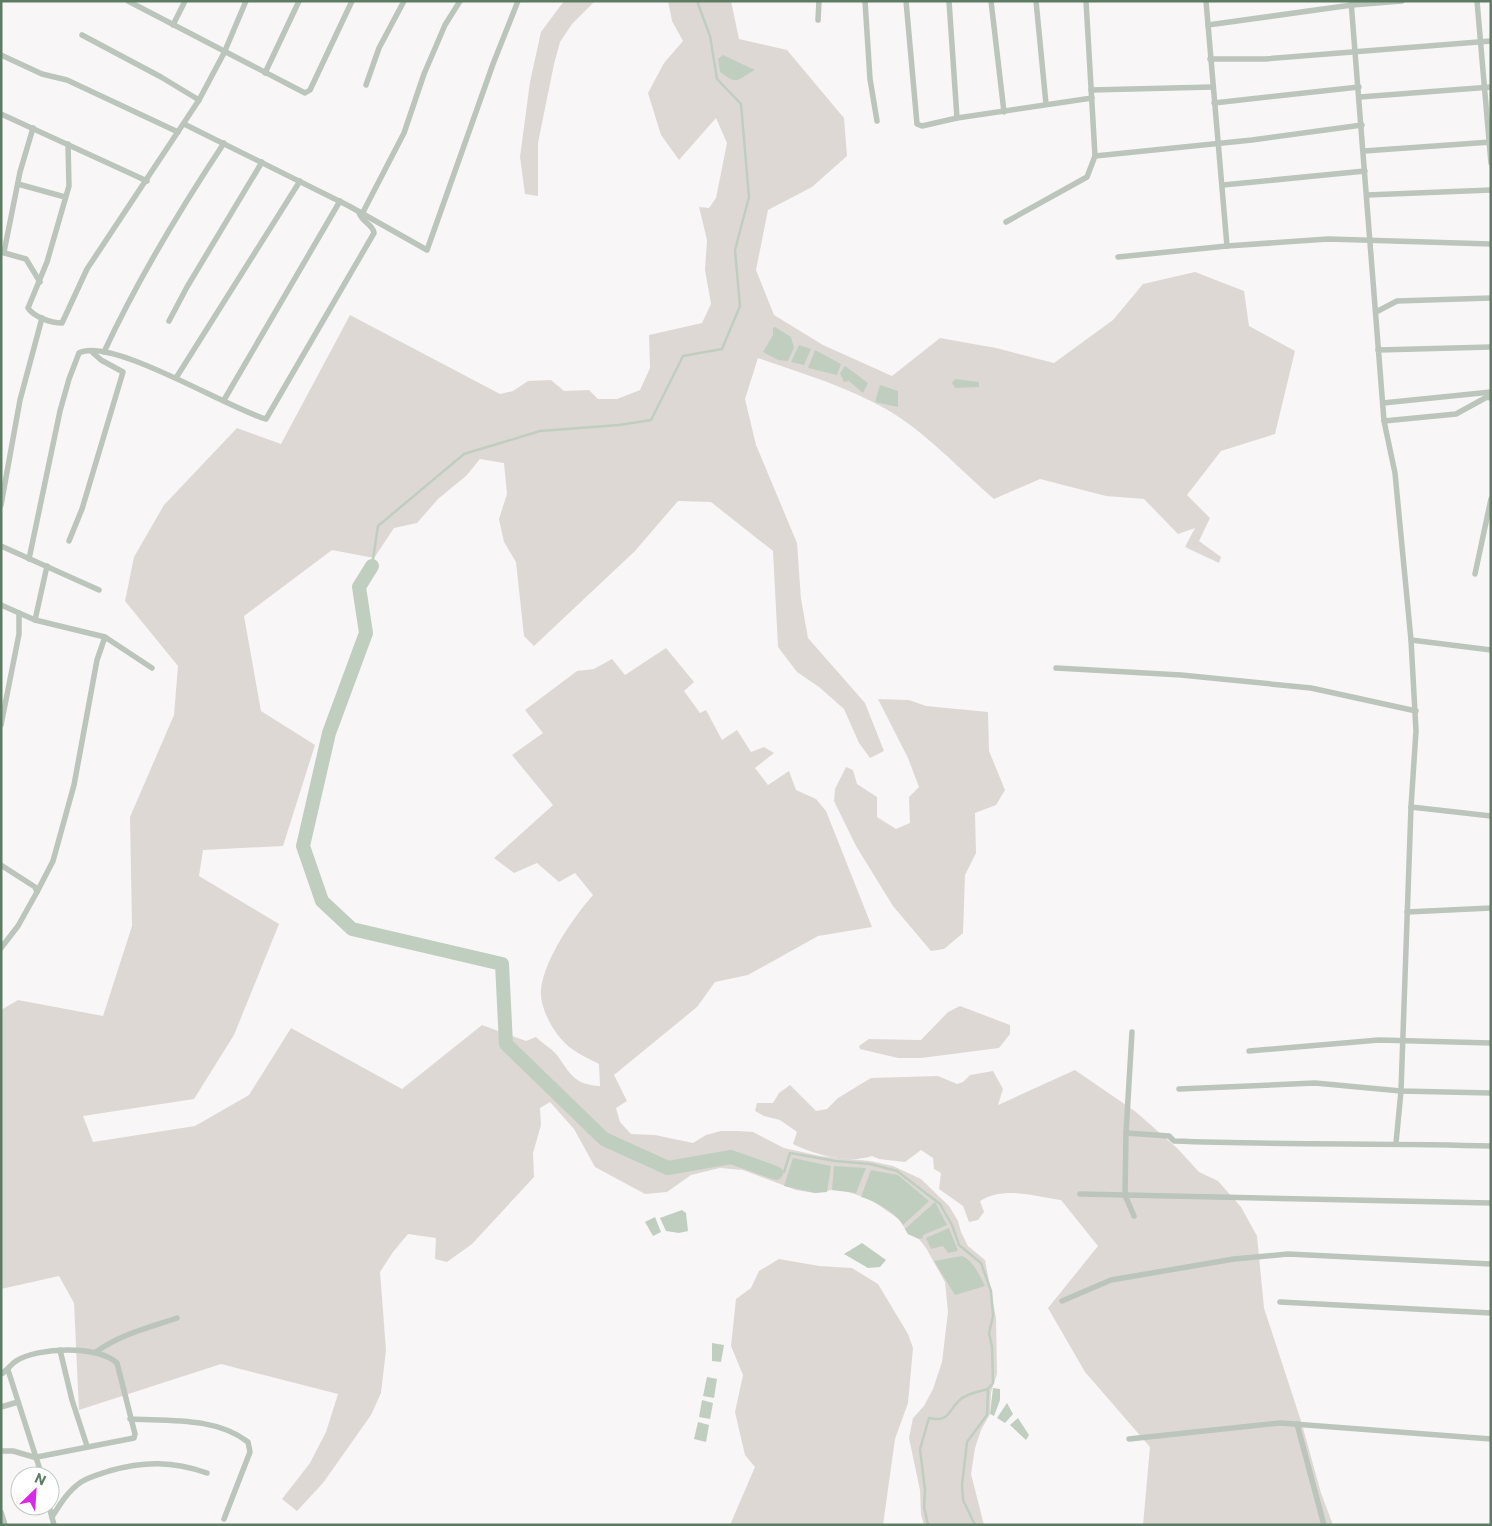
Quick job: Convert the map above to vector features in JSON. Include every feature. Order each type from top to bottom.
[{"type":"street","points":[[128,1],[224,53],[305,93],[308,92],[352,1]]},
{"type":"street","points":[[173,26],[185,1]]},
{"type":"street","points":[[68,144],[70,176],[65,197],[40,282],[28,308],[42,318],[62,323],[87,269],[199,100],[224,53],[246,1]]},
{"type":"street","points":[[265,73],[299,1]]},
{"type":"street","points":[[366,85],[379,48],[404,1]]},
{"type":"street","points":[[29,559],[50,456],[69,379],[78,355],[83,351],[104,352],[176,378],[266,419],[331,304],[374,233],[372,228],[362,220],[360,213],[404,133],[424,74],[445,25],[460,1]]},
{"type":"street","points":[[184,124],[340,202],[427,250],[493,64],[518,1]]},
{"type":"street","points":[[818,1],[818,20]]},
{"type":"street","points":[[866,1],[870,79],[877,121]]},
{"type":"street","points":[[906,1],[915,120],[922,126],[958,118],[1092,98]]},
{"type":"street","points":[[949,1],[958,118]]},
{"type":"street","points":[[991,1],[1004,112]]},
{"type":"street","points":[[1036,1],[1046,104]]},
{"type":"street","points":[[1006,222],[1087,177],[1095,156],[1086,1]]},
{"type":"street","points":[[1206,1],[1227,246]]},
{"type":"street","points":[[1208,26],[1351,3],[1402,1]]},
{"type":"street","points":[[1477,1],[1480,42],[1487,87],[1491,163]]},
{"type":"street","points":[[1351,3],[1360,97],[1384,421],[1395,473],[1416,711],[1401,1091],[1396,1143]]},
{"type":"street","points":[[82,35],[161,77],[199,100]]},
{"type":"street","points":[[1210,59],[1265,59],[1356,50],[1491,42]]},
{"type":"street","points":[[1,55],[42,74],[67,80],[178,132]]},
{"type":"street","points":[[1091,90],[1213,87]]},
{"type":"street","points":[[1214,104],[1359,87]]},
{"type":"street","points":[[1360,97],[1487,87]]},
{"type":"street","points":[[1,114],[147,181]]},
{"type":"street","points":[[1095,156],[1217,142],[1252,140],[1362,125]]},
{"type":"street","points":[[33,128],[3,252],[26,259],[40,282]]},
{"type":"street","points":[[1364,151],[1490,142]]},
{"type":"street","points":[[104,352],[127,301],[155,251],[224,143]]},
{"type":"street","points":[[169,321],[187,287],[262,162]]},
{"type":"street","points":[[1223,185],[1365,171]]},
{"type":"street","points":[[176,378],[300,182]]},
{"type":"street","points":[[18,184],[65,197]]},
{"type":"street","points":[[1367,195],[1491,190]]},
{"type":"street","points":[[224,400],[340,202]]},
{"type":"street","points":[[1118,257],[1227,246],[1328,239],[1491,244]]},
{"type":"street","points":[[1376,312],[1396,301],[1491,298]]},
{"type":"street","points":[[1,505],[20,400],[42,318]]},
{"type":"street","points":[[1378,350],[1491,347]]},
{"type":"street","points":[[69,541],[82,509],[123,372],[104,362],[91,351]]},
{"type":"street","points":[[1383,403],[1491,392]]},
{"type":"street","points":[[1384,421],[1456,414],[1487,397],[1491,398]]},
{"type":"street","points":[[1475,574],[1491,499]]},
{"type":"street","points":[[1483,541],[1491,542]]},
{"type":"street","points":[[1,546],[99,590]]},
{"type":"street","points":[[35,620],[47,566]]},
{"type":"street","points":[[1,605],[35,620],[104,637],[152,668]]},
{"type":"street","points":[[1,725],[19,634],[19,613]]},
{"type":"street","points":[[1,948],[18,926],[53,861],[74,785],[97,660],[104,637]]},
{"type":"street","points":[[1411,640],[1491,650]]},
{"type":"street","points":[[1056,668],[1181,675],[1311,688],[1416,711]]},
{"type":"street","points":[[1411,807],[1491,816]]},
{"type":"street","points":[[1,866],[35,887],[37,892]]},
{"type":"street","points":[[1407,912],[1491,908]]},
{"type":"street","points":[[1132,1032],[1126,1133],[1125,1195],[1134,1216]]},
{"type":"street","points":[[1249,1051],[1379,1040],[1491,1043]]},
{"type":"street","points":[[1179,1089],[1315,1083],[1401,1091],[1491,1093]]},
{"type":"street","points":[[1126,1133],[1169,1136],[1174,1141],[1252,1144],[1396,1143],[1491,1146]]},
{"type":"street","points":[[1080,1194],[1491,1203]]},
{"type":"street","points":[[1062,1301],[1111,1280],[1234,1259],[1288,1254],[1491,1264]]},
{"type":"street","points":[[1280,1302],[1491,1313]]},
{"type":"street","points":[[96,1352],[112,1340],[177,1318]]},
{"type":"street","points":[[1,1451],[13,1451],[37,1457],[134,1438],[117,1363],[96,1352],[70,1348],[20,1360],[4,1371],[18,1402],[37,1457],[39,1466]]},
{"type":"street","points":[[60,1350],[72,1400],[87,1446]]},
{"type":"street","points":[[1,1407],[18,1402]]},
{"type":"street","points":[[130,1419],[198,1422],[248,1442],[250,1452],[224,1518]]},
{"type":"street","points":[[1129,1440],[1280,1423],[1491,1439]]},
{"type":"street","points":[[1297,1424],[1324,1525]]},
{"type":"street","points":[[52,1522],[67,1494],[82,1482],[122,1467],[156,1462],[182,1466],[206,1473]]},
{"type":"street","points":[[1,1512],[5,1525]]},
{"type":"shaded area","points":[[564,1],[595,1],[572,24],[560,42],[538,143],[538,196],[525,194],[520,157],[530,82],[541,32]]},
{"type":"shaded area","points":[[668,1],[731,1],[739,39],[787,50],[844,118],[847,156],[812,187],[768,210],[756,270],[774,315],[823,345],[892,376],[940,338],[996,348],[1054,363],[1113,320],[1143,284],[1195,272],[1244,291],[1249,326],[1295,351],[1275,434],[1221,451],[1187,495],[1210,518],[1199,541],[1221,557],[1219,563],[1185,547],[1195,528],[1178,534],[1144,499],[1106,496],[1040,479],[994,499],[929,440],[886,409],[839,387],[758,358],[745,399],[756,445],[797,543],[801,599],[808,638],[865,703],[884,751],[870,758],[859,743],[844,709],[819,687],[797,672],[778,647],[773,551],[711,502],[678,501],[635,551],[534,646],[524,636],[516,562],[504,542],[499,519],[507,494],[504,463],[480,459],[466,476],[438,499],[417,523],[394,528],[374,558],[332,550],[244,616],[261,711],[315,745],[283,846],[203,850],[199,876],[279,924],[234,1035],[194,1099],[83,1116],[93,1142],[195,1126],[249,1095],[291,1028],[402,1089],[482,1025],[526,1041],[536,1037],[555,1052],[574,1077],[584,1083],[600,1086],[599,1064],[575,1051],[560,1038],[546,1014],[541,997],[544,977],[554,952],[577,915],[593,895],[575,873],[559,882],[537,863],[514,873],[494,858],[553,805],[512,755],[543,733],[525,710],[577,671],[594,669],[612,659],[625,675],[666,648],[694,682],[684,691],[700,713],[706,710],[722,740],[737,730],[751,752],[764,747],[774,753],[755,768],[768,785],[789,771],[796,790],[816,799],[826,811],[872,927],[818,936],[748,975],[715,982],[697,1007],[614,1075],[627,1101],[616,1108],[620,1122],[631,1134],[655,1135],[693,1143],[706,1135],[721,1131],[753,1132],[784,1148],[820,1156],[870,1161],[893,1166],[921,1179],[949,1206],[958,1221],[968,1246],[985,1260],[996,1318],[997,1374],[991,1392],[990,1414],[981,1430],[975,1448],[971,1474],[984,1525],[924,1525],[921,1514],[920,1490],[909,1438],[913,1418],[924,1406],[933,1389],[942,1362],[948,1312],[945,1282],[926,1248],[919,1239],[908,1234],[899,1219],[871,1200],[846,1191],[832,1190],[815,1193],[796,1190],[743,1170],[720,1168],[691,1175],[667,1192],[645,1194],[595,1167],[574,1129],[550,1102],[540,1108],[541,1125],[533,1153],[534,1177],[472,1244],[447,1262],[435,1259],[436,1238],[408,1234],[380,1272],[386,1350],[381,1393],[371,1415],[323,1483],[297,1511],[282,1499],[310,1463],[326,1432],[338,1394],[221,1364],[79,1410],[74,1303],[59,1276],[1,1289],[1,1010],[18,1000],[103,1016],[132,926],[130,817],[174,715],[178,666],[125,601],[134,557],[164,505],[237,428],[281,444],[350,315],[500,394],[513,391],[528,381],[551,380],[564,391],[589,390],[598,399],[617,399],[640,390],[650,368],[649,335],[702,323],[711,304],[705,270],[707,240],[699,207],[709,208],[716,198],[727,143],[716,118],[679,160],[661,135],[648,93],[664,63],[683,41],[672,21]]},
{"type":"shaded area","points":[[723,55],[755,70],[741,79],[731,79],[720,72],[718,59]]},
{"type":"shaded area","points":[[775,327],[791,337],[794,348],[788,361],[778,360],[763,352],[773,335],[773,328]]},
{"type":"shaded area","points":[[799,345],[811,349],[804,365],[791,362]]},
{"type":"shaded area","points":[[815,350],[841,364],[837,375],[808,368]]},
{"type":"shaded area","points":[[845,366],[868,383],[863,393],[849,381],[844,382],[840,373]]},
{"type":"shaded area","points":[[955,379],[979,382],[979,387],[955,388],[952,383]]},
{"type":"shaded area","points":[[880,385],[898,391],[898,407],[875,402]]},
{"type":"shaded area","points":[[878,699],[909,700],[926,706],[988,712],[989,751],[1005,790],[996,805],[975,813],[976,853],[965,875],[963,933],[944,949],[931,951],[893,906],[856,846],[834,801],[835,789],[846,767],[853,770],[857,784],[877,797],[877,817],[896,829],[910,823],[909,797],[919,787],[908,758]]},
{"type":"shaded area","points":[[960,1006],[1010,1025],[1010,1034],[999,1048],[921,1058],[898,1058],[860,1049],[859,1046],[869,1039],[921,1040],[948,1012]]},
{"type":"shaded area","points":[[1075,1070],[1136,1112],[1178,1149],[1199,1172],[1218,1181],[1241,1207],[1257,1236],[1264,1308],[1301,1421],[1321,1493],[1333,1525],[1143,1525],[1150,1447],[1085,1372],[1048,1308],[1098,1246],[1061,1200],[1019,1193],[989,1196],[980,1201],[984,1212],[978,1220],[969,1222],[963,1206],[939,1189],[941,1173],[934,1169],[933,1158],[921,1150],[905,1162],[879,1159],[872,1156],[843,1159],[822,1155],[793,1144],[797,1132],[780,1120],[764,1116],[755,1111],[757,1103],[773,1103],[779,1093],[790,1085],[816,1111],[827,1109],[838,1098],[871,1078],[938,1076],[957,1084],[963,1082],[970,1075],[993,1071],[1003,1089],[998,1105]]},
{"type":"shaded area","points":[[793,1158],[831,1166],[827,1192],[815,1193],[784,1186]]},
{"type":"shaded area","points":[[834,1166],[866,1168],[856,1193],[832,1190]]},
{"type":"shaded area","points":[[871,1170],[898,1175],[929,1201],[903,1225],[884,1208],[861,1197]]},
{"type":"shaded area","points":[[935,1202],[947,1225],[923,1235],[923,1238],[919,1239],[908,1234],[905,1229]]},
{"type":"shaded area","points":[[682,1210],[686,1213],[688,1231],[679,1233],[666,1231],[660,1218]]},
{"type":"shaded area","points":[[655,1217],[661,1232],[653,1236],[645,1222]]},
{"type":"shaded area","points":[[949,1228],[958,1251],[948,1253],[943,1246],[931,1249],[926,1238]]},
{"type":"shaded area","points":[[862,1243],[886,1260],[880,1267],[868,1268],[844,1254]]},
{"type":"shaded area","points":[[962,1256],[973,1265],[985,1286],[955,1295],[934,1261]]},
{"type":"shaded area","points":[[779,1259],[819,1266],[852,1268],[878,1284],[908,1334],[913,1348],[908,1403],[895,1439],[883,1525],[730,1525],[755,1467],[745,1455],[735,1412],[743,1375],[731,1346],[736,1299],[751,1288],[759,1271]]},
{"type":"shaded area","points":[[712,1343],[724,1345],[721,1362],[712,1361]]},
{"type":"shaded area","points":[[707,1377],[717,1379],[714,1398],[703,1396]]},
{"type":"shaded area","points":[[993,1388],[1000,1389],[1000,1400],[994,1416],[990,1414]]},
{"type":"shaded area","points":[[702,1400],[713,1403],[710,1419],[699,1417]]},
{"type":"shaded area","points":[[1007,1403],[1013,1414],[1005,1423],[997,1418]]},
{"type":"shaded area","points":[[1018,1418],[1029,1435],[1026,1440],[1010,1425]]},
{"type":"shaded area","points":[[698,1422],[709,1425],[706,1442],[694,1439]]},
{"type":"waterway","points":[[372,566],[378,526],[464,454],[540,431],[619,425],[651,420],[683,356],[722,349],[740,306],[735,250],[749,197],[741,104],[717,79],[710,36],[697,1]]},
{"type":"waterway","points":[[372,566],[359,587],[366,633],[329,733],[303,846],[322,901],[352,929],[502,964],[506,1044],[604,1139],[668,1168],[731,1157],[776,1173]]},
{"type":"waterway","points":[[776,1173],[784,1172],[790,1153],[835,1161],[870,1164],[897,1171],[940,1204],[952,1225],[959,1245],[981,1263],[991,1291],[993,1316],[989,1333],[992,1347],[993,1383],[988,1389],[987,1415],[967,1442],[962,1485],[963,1500],[975,1525]]},
{"type":"waterway","points":[[928,1525],[924,1507],[925,1490],[920,1449],[929,1418],[941,1419],[964,1397],[988,1389]]}]
